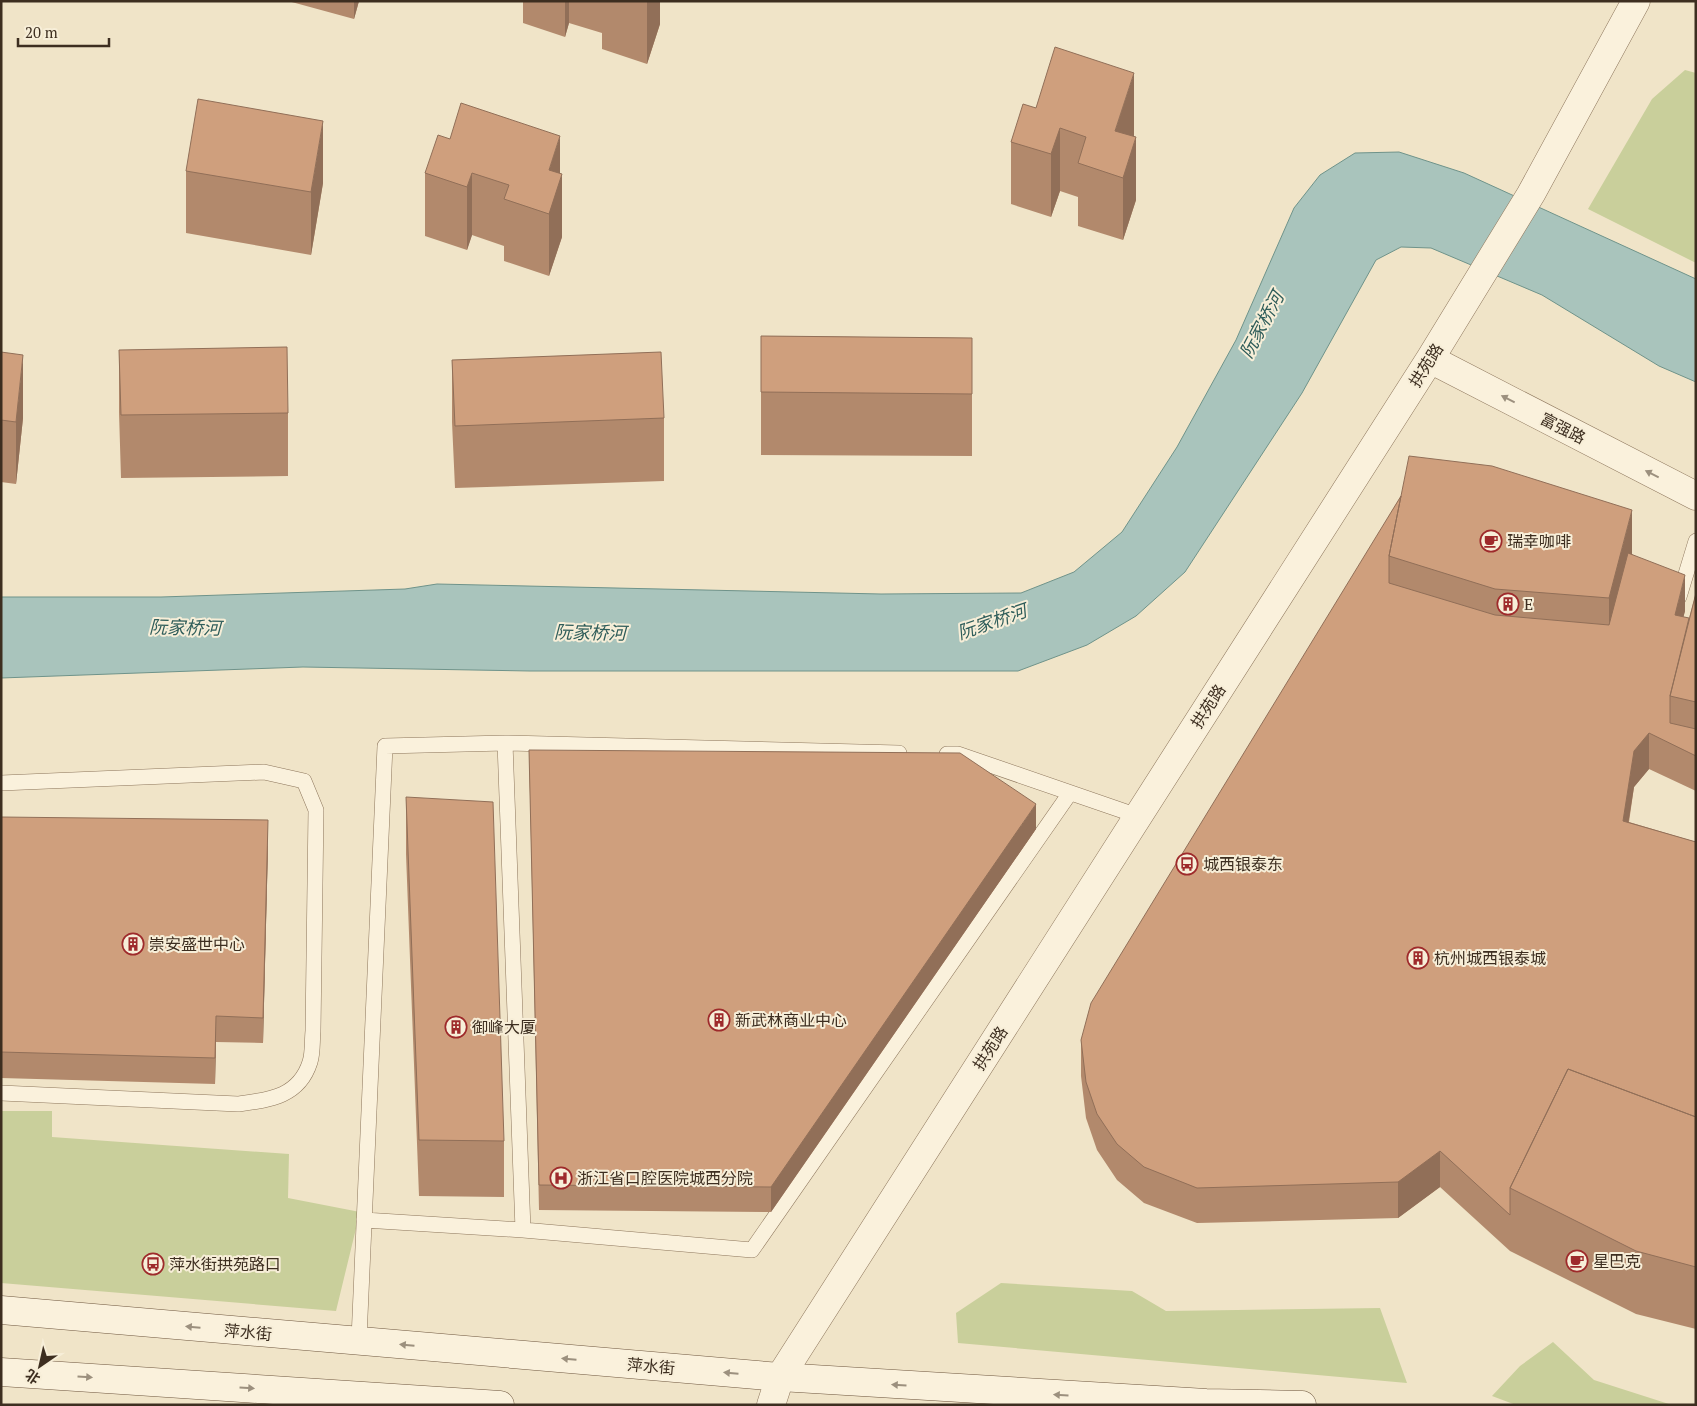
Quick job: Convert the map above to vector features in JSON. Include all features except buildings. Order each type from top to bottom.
[{"type":"street","name":"拱苑路","points":[[771,1405],[780,1377],[1430,359],[1532,194],[1636,1]]},
{"type":"street","name":"富强路","points":[[1430,359],[1696,496]]},
{"type":"street","name":"萍水街","points":[[1,1310],[780,1377],[1206,1403],[1302,1405]]},
{"type":"street","points":[[1,1372],[500,1405]]},
{"type":"lane","points":[[1676,607],[1696,541]]},
{"type":"lane","points":[[359,1339],[385,746],[505,743],[958,754],[1138,816]]},
{"type":"lane","points":[[505,743],[524,1230]]},
{"type":"lane","points":[[1,783],[264,772],[304,781],[316,810],[313,1031],[311,1062],[300,1084],[274,1099],[238,1104],[1,1093]]},
{"type":"lane","points":[[364,1220],[524,1230],[752,1250],[1070,793]]},
{"type":"green space","points":[[1685,70],[1696,73],[1696,263],[1588,209],[1652,99]]},
{"type":"green space","points":[[1,1111],[52,1111],[52,1137],[289,1154],[288,1198],[360,1212],[336,1311],[1,1283]]},
{"type":"green space","points":[[1001,1283],[1132,1291],[1166,1311],[1380,1308],[1407,1383],[958,1343],[956,1313]]},
{"type":"green space","points":[[1553,1342],[1594,1380],[1672,1405],[1516,1405],[1492,1396],[1520,1366]]},
{"type":"water","name":"阮家桥河","points":[[1399,152],[1464,173],[1696,279],[1696,382],[1659,366],[1542,295],[1431,248],[1401,247],[1376,260],[1302,393],[1185,572],[1136,616],[1087,645],[1018,671],[530,671],[303,667],[1,678],[1,597],[161,597],[405,589],[437,584],[881,594],[1021,593],[1074,572],[1122,532],[1177,447],[1236,340],[1294,208],[1320,175],[1355,153]]},
{"type":"place","name":"瑞幸咖啡","points":[[1491,541]]},
{"type":"place","name":"E","points":[[1508,604]]},
{"type":"place","name":"城西银泰东","points":[[1187,864]]},
{"type":"place","name":"崇安盛世中心","points":[[133,944]]},
{"type":"place","name":"杭州城西银泰城","points":[[1418,958]]},
{"type":"place","name":"新武林商业中心","points":[[719,1020]]},
{"type":"place","name":"御峰大厦","points":[[456,1027]]},
{"type":"place","name":"浙江省口腔医院城西分院","points":[[561,1178]]},
{"type":"place","name":"星巴克","points":[[1577,1261]]},
{"type":"place","name":"萍水街拱苑路口","points":[[153,1264]]}]
